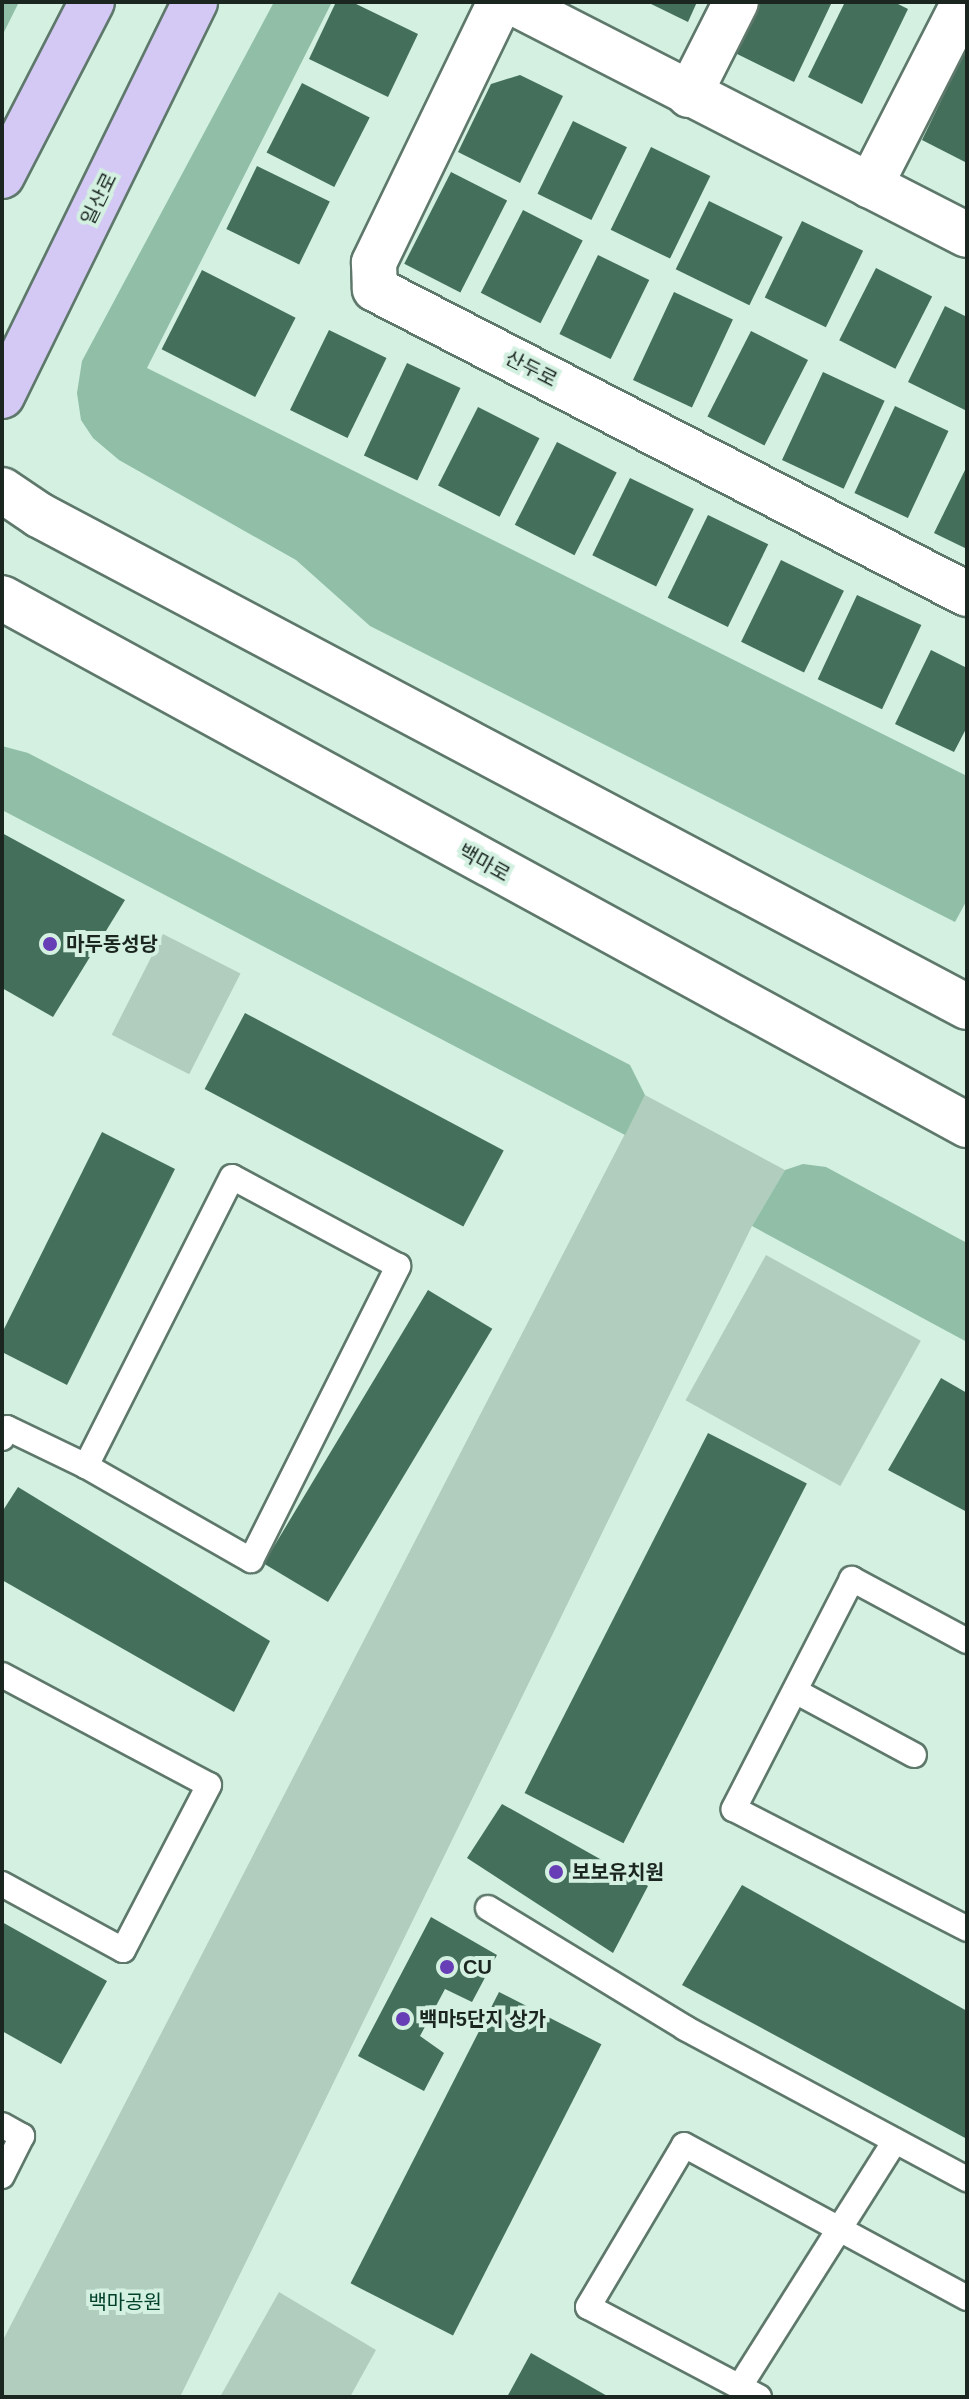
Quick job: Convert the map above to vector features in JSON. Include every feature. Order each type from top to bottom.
[{"type":"main road","points":[[2,176],[92,2]]},
{"type":"main road","name":"일산로","points":[[2,396],[195,2]]},
{"type":"main road","name":"산두로","points":[[500,2],[374,263],[375,289],[967,594]]},
{"type":"main road","points":[[512,2],[967,235]]},
{"type":"main road","points":[[689,95],[736,2]]},
{"type":"main road","points":[[870,186],[964,2]]},
{"type":"main road","points":[[2,490],[53,523],[967,1007]]},
{"type":"main road","name":"백마로","points":[[2,598],[967,1125]]},
{"type":"lane","points":[[2,1438],[7,1428],[86,1466],[251,1560],[398,1266],[232,1177],[86,1466]]},
{"type":"lane","points":[[967,1641],[852,1579],[734,1809],[967,1929]]},
{"type":"lane","points":[[2,1675],[209,1785],[123,1950],[2,1884]]},
{"type":"lane","points":[[795,1691],[914,1755]]},
{"type":"lane","points":[[488,1908],[685,2028],[967,2179]]},
{"type":"lane","points":[[2,2125],[22,2136],[2,2176]]},
{"type":"lane","points":[[895,2141],[836,2229],[750,2392],[588,2307],[684,2145],[836,2229],[967,2298]]},
{"type":"green space","points":[[2,2],[19,2],[2,36]]},
{"type":"green space","points":[[274,2],[332,2],[147,368],[967,776],[967,900],[955,922],[370,626],[296,560],[119,460],[93,438],[81,420],[77,393],[82,361]]},
{"type":"green space","points":[[2,746],[28,753],[630,1065],[645,1095],[625,1135],[2,810]]},
{"type":"green space","points":[[163,934],[241,973],[189,1074],[112,1035]]},
{"type":"green space","name":"백마공원","points":[[645,1095],[785,1170],[752,1226],[180,2397],[2,2397],[2,2342]]},
{"type":"green space","points":[[803,1164],[826,1167],[967,1243],[967,1342],[752,1226],[785,1170]]},
{"type":"green space","points":[[766,1255],[921,1341],[840,1486],[686,1400]]},
{"type":"green space","points":[[279,2292],[376,2350],[350,2397],[220,2397]]},
{"type":"building","points":[[336,2],[352,2],[418,34],[388,97],[309,59]]},
{"type":"building","points":[[647,2],[697,2],[688,22]]},
{"type":"building","points":[[755,2],[832,2],[794,82],[731,51]]},
{"type":"building","points":[[845,2],[894,2],[908,9],[862,104],[808,77]]},
{"type":"building","points":[[967,47],[967,163],[922,140]]},
{"type":"building","points":[[520,75],[563,96],[520,183],[458,152],[491,84]]},
{"type":"building","points":[[302,83],[370,118],[334,187],[267,152]]},
{"type":"building","points":[[573,121],[627,147],[591,220],[537,194]]},
{"type":"building","points":[[651,147],[710,176],[670,259],[611,230]]},
{"type":"building","points":[[257,166],[330,202],[299,264],[226,229]]},
{"type":"building","points":[[451,172],[507,201],[460,292],[404,264]]},
{"type":"building","points":[[709,201],[783,237],[749,305],[676,269]]},
{"type":"building","points":[[523,210],[583,240],[540,323],[481,293]]},
{"type":"building","points":[[802,221],[863,251],[826,327],[765,297]]},
{"type":"building","points":[[598,255],[649,280],[611,359],[559,334]]},
{"type":"building","points":[[876,268],[932,297],[895,369],[839,340]]},
{"type":"building","points":[[202,270],[296,318],[255,397],[162,349]]},
{"type":"building","points":[[674,292],[733,319],[692,407],[633,380]]},
{"type":"building","points":[[945,306],[967,317],[967,411],[908,382]]},
{"type":"building","points":[[329,330],[387,358],[348,438],[290,410]]},
{"type":"building","points":[[751,331],[808,360],[764,446],[707,417]]},
{"type":"building","points":[[407,363],[460,388],[417,480],[364,455]]},
{"type":"building","points":[[823,372],[885,401],[844,489],[782,460]]},
{"type":"building","points":[[895,406],[948,431],[908,518],[854,493]]},
{"type":"building","points":[[478,407],[539,438],[500,517],[438,485]]},
{"type":"building","points":[[557,442],[617,472],[574,555],[515,525]]},
{"type":"building","points":[[967,466],[967,549],[934,533]]},
{"type":"building","points":[[630,478],[694,509],[656,586],[592,555]]},
{"type":"building","points":[[708,515],[768,544],[728,627],[668,598]]},
{"type":"building","points":[[781,560],[844,591],[804,672],[741,642]]},
{"type":"building","points":[[857,595],[921,625],[882,709],[818,679]]},
{"type":"building","points":[[931,650],[967,668],[967,727],[954,752],[895,724]]},
{"type":"building","name":"마두동성당","points":[[2,833],[125,900],[53,1017],[2,988]]},
{"type":"building","points":[[245,1013],[504,1151],[463,1226],[205,1089]]},
{"type":"building","points":[[102,1132],[175,1169],[67,1385],[2,1352],[2,1333]]},
{"type":"building","points":[[428,1290],[492,1329],[328,1602],[264,1563]]},
{"type":"building","points":[[941,1378],[967,1393],[967,1512],[888,1470]]},
{"type":"building","points":[[708,1433],[807,1483],[623,1843],[525,1793]]},
{"type":"building","points":[[18,1487],[270,1641],[234,1712],[2,1580],[2,1512]]},
{"type":"building","name":"보보유치원","points":[[502,1804],[648,1886],[613,1953],[467,1858]]},
{"type":"building","points":[[742,1885],[967,2011],[967,2139],[682,1985]]},
{"type":"building","name":"백마5단지 상가","points":[[431,1917],[497,1955],[472,2002],[445,1989],[420,2036],[444,2053],[424,2091],[358,2056]]},
{"type":"building","points":[[2,1922],[107,1981],[61,2064],[2,2031]]},
{"type":"building","points":[[499,1992],[601,2044],[453,2336],[351,2283]]},
{"type":"building","points":[[531,2353],[609,2397],[507,2397]]},
{"type":"place","name":"마두동성당","points":[[50,944]]},
{"type":"place","name":"보보유치원","points":[[556,1872]]},
{"type":"place","name":"CU","points":[[447,1967]]},
{"type":"place","name":"백마5단지 상가","points":[[403,2019]]}]
